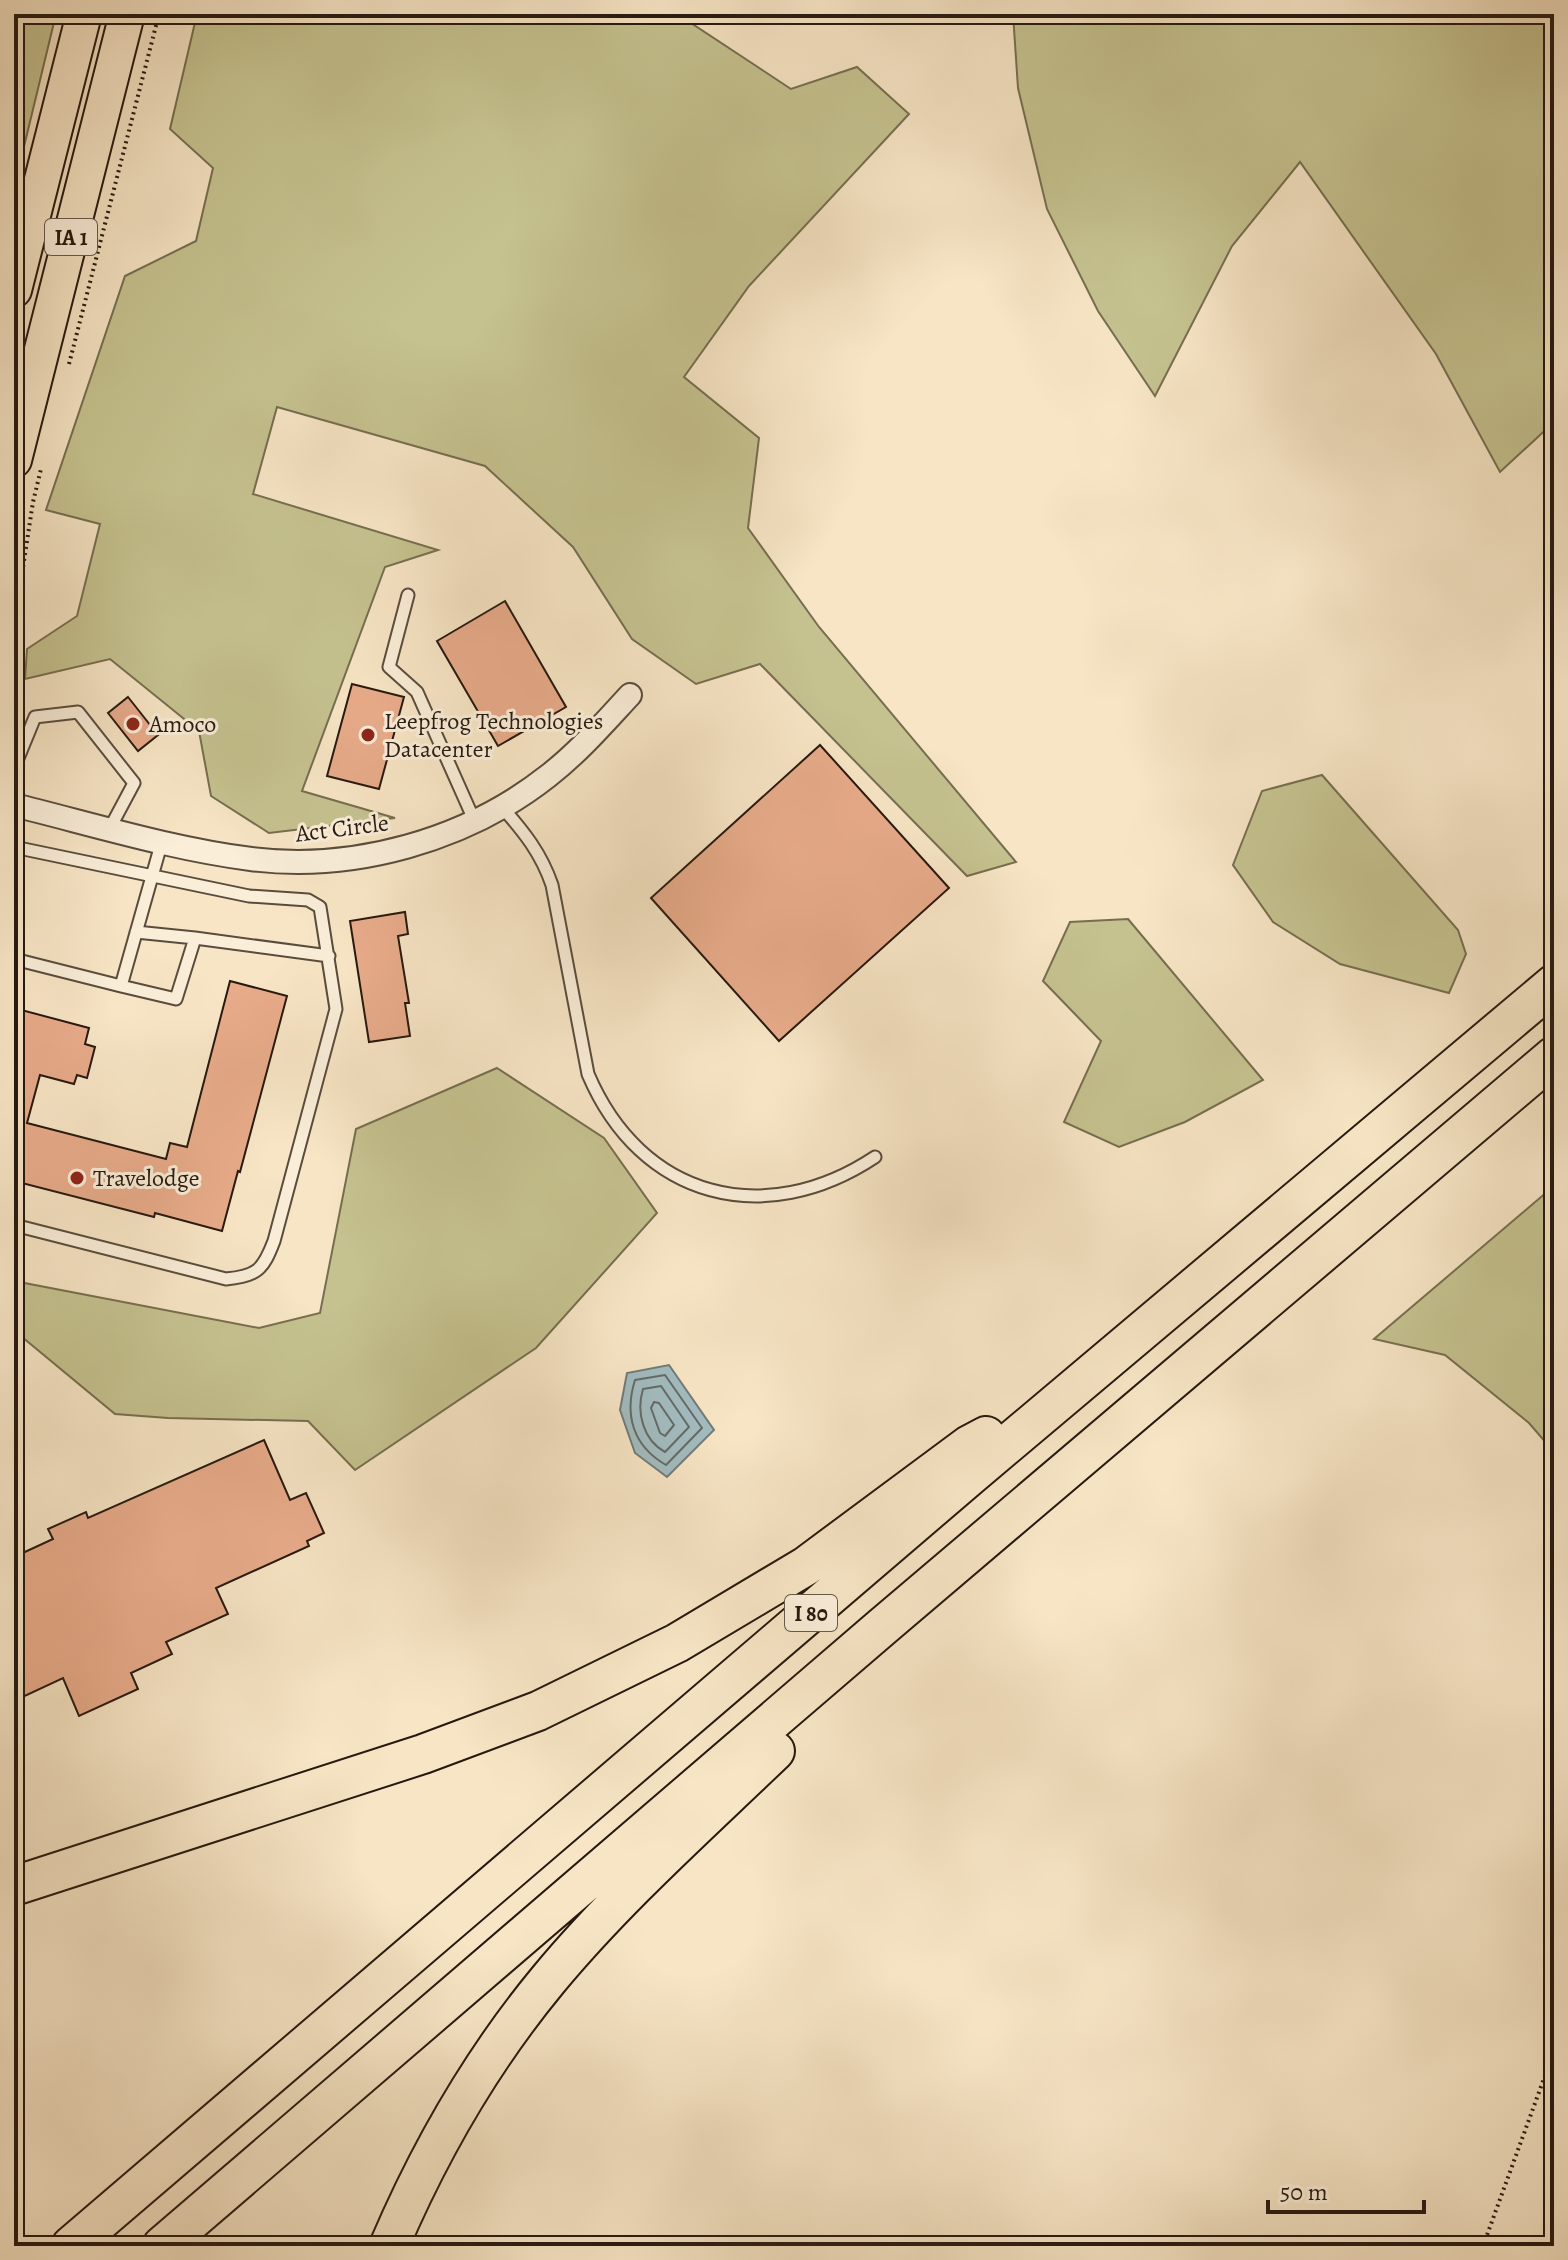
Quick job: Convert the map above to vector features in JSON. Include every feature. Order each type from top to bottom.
[{"type":"highway","name":"I 80","points":[[71,2246],[946,1496],[1554,984]]},
{"type":"highway","name":"I 80","points":[[162,2246],[882,1627],[1554,1056]]},
{"type":"highway","points":[[14,1886],[423,1754],[538,1711],[677,1643],[806,1566],[969,1445],[1071,1392]]},
{"type":"highway","points":[[389,2246],[435,2147],[468,2091],[547,1980],[591,1931],[803,1723],[882,1627]]},
{"type":"main road","name":"IA 1","points":[[14,290],[84,14]]},
{"type":"main road","name":"IA 1","points":[[29,458],[127,14]]},
{"type":"street","name":"Act Circle","points":[[15,808],[253,859],[296,862],[382,853],[423,842],[475,822],[502,807],[578,752],[630,695]]},
{"type":"lane","points":[[408,595],[389,667],[417,692],[475,822]]},
{"type":"lane","points":[[14,768],[35,717],[78,712],[134,783],[110,828]]},
{"type":"lane","points":[[502,807],[530,840],[544,863],[552,885],[588,1074],[605,1108],[627,1138],[651,1160],[678,1177],[707,1189],[764,1197],[808,1190],[849,1174],[875,1157]]},
{"type":"lane","points":[[121,986],[163,841]]},
{"type":"lane","points":[[14,847],[249,896],[308,900],[320,907],[336,1009],[274,1241],[265,1263],[249,1277],[226,1279],[18,1226],[14,1228]]},
{"type":"lane","points":[[136,932],[329,956]]},
{"type":"lane","points":[[14,959],[176,999],[195,938]]},
{"type":"path","points":[[68,366],[159,14]]},
{"type":"path","points":[[14,626],[33,502],[29,458]]},
{"type":"path","points":[[1483,2246],[1554,2051]]},
{"type":"shaded area","points":[[14,14],[56,14],[14,188]]},
{"type":"shaded area","points":[[197,14],[681,14],[791,89],[857,67],[909,114],[749,286],[684,377],[759,438],[748,528],[819,627],[1016,862],[967,876],[760,664],[696,684],[632,639],[573,547],[485,466],[277,407],[253,494],[438,550],[385,567],[302,791],[395,818],[269,833],[211,796],[199,731],[110,659],[25,679],[27,649],[77,616],[100,524],[46,510],[125,276],[196,241],[213,168],[170,129]]},
{"type":"shaded area","points":[[1013,14],[1554,14],[1554,422],[1500,472],[1436,354],[1300,162],[1232,246],[1155,396],[1098,311],[1047,209],[1018,88]]},
{"type":"shaded area","points":[[1322,775],[1458,930],[1466,954],[1449,993],[1340,964],[1273,922],[1233,865],[1262,791]]},
{"type":"shaded area","points":[[1128,919],[1263,1080],[1185,1122],[1119,1147],[1064,1122],[1101,1041],[1043,981],[1070,922]]},
{"type":"shaded area","points":[[497,1068],[604,1138],[657,1213],[536,1348],[355,1470],[308,1421],[115,1414],[16,1332],[14,1281],[259,1328],[320,1313],[356,1129]]},
{"type":"shaded area","points":[[1554,1186],[1554,1452],[1529,1423],[1445,1355],[1374,1339]]},
{"type":"water","points":[[669,1365],[714,1430],[667,1477],[635,1453],[620,1410],[627,1373]]},
{"type":"building","points":[[505,601],[566,707],[498,746],[437,641]]},
{"type":"building","points":[[352,684],[404,697],[379,789],[327,776]]},
{"type":"building","name":"Amoco","points":[[128,697],[158,735],[138,751],[108,713]]},
{"type":"building","points":[[820,745],[949,888],[779,1041],[651,898]]},
{"type":"building","points":[[405,912],[408,934],[398,936],[409,1003],[405,1003],[410,1036],[369,1042],[350,921]]},
{"type":"building","points":[[230,981],[287,996],[222,1231],[14,1181],[14,1008],[89,1028],[85,1044],[95,1047],[87,1078],[77,1075],[74,1084],[40,1075],[27,1123],[166,1159],[170,1143],[187,1147]]},
{"type":"building","points":[[264,1440],[290,1500],[306,1493],[324,1533],[307,1541],[309,1546],[216,1588],[228,1614],[166,1642],[172,1654],[131,1673],[138,1689],[79,1716],[63,1678],[14,1701],[14,1557],[53,1539],[48,1529],[86,1512],[88,1518]]},
{"type":"place","name":"Amoco","points":[[133,724]]},
{"type":"place","name":"Leepfrog Technologies Datacenter","points":[[368,735]]},
{"type":"place","name":"Travelodge","points":[[77,1178]]}]
